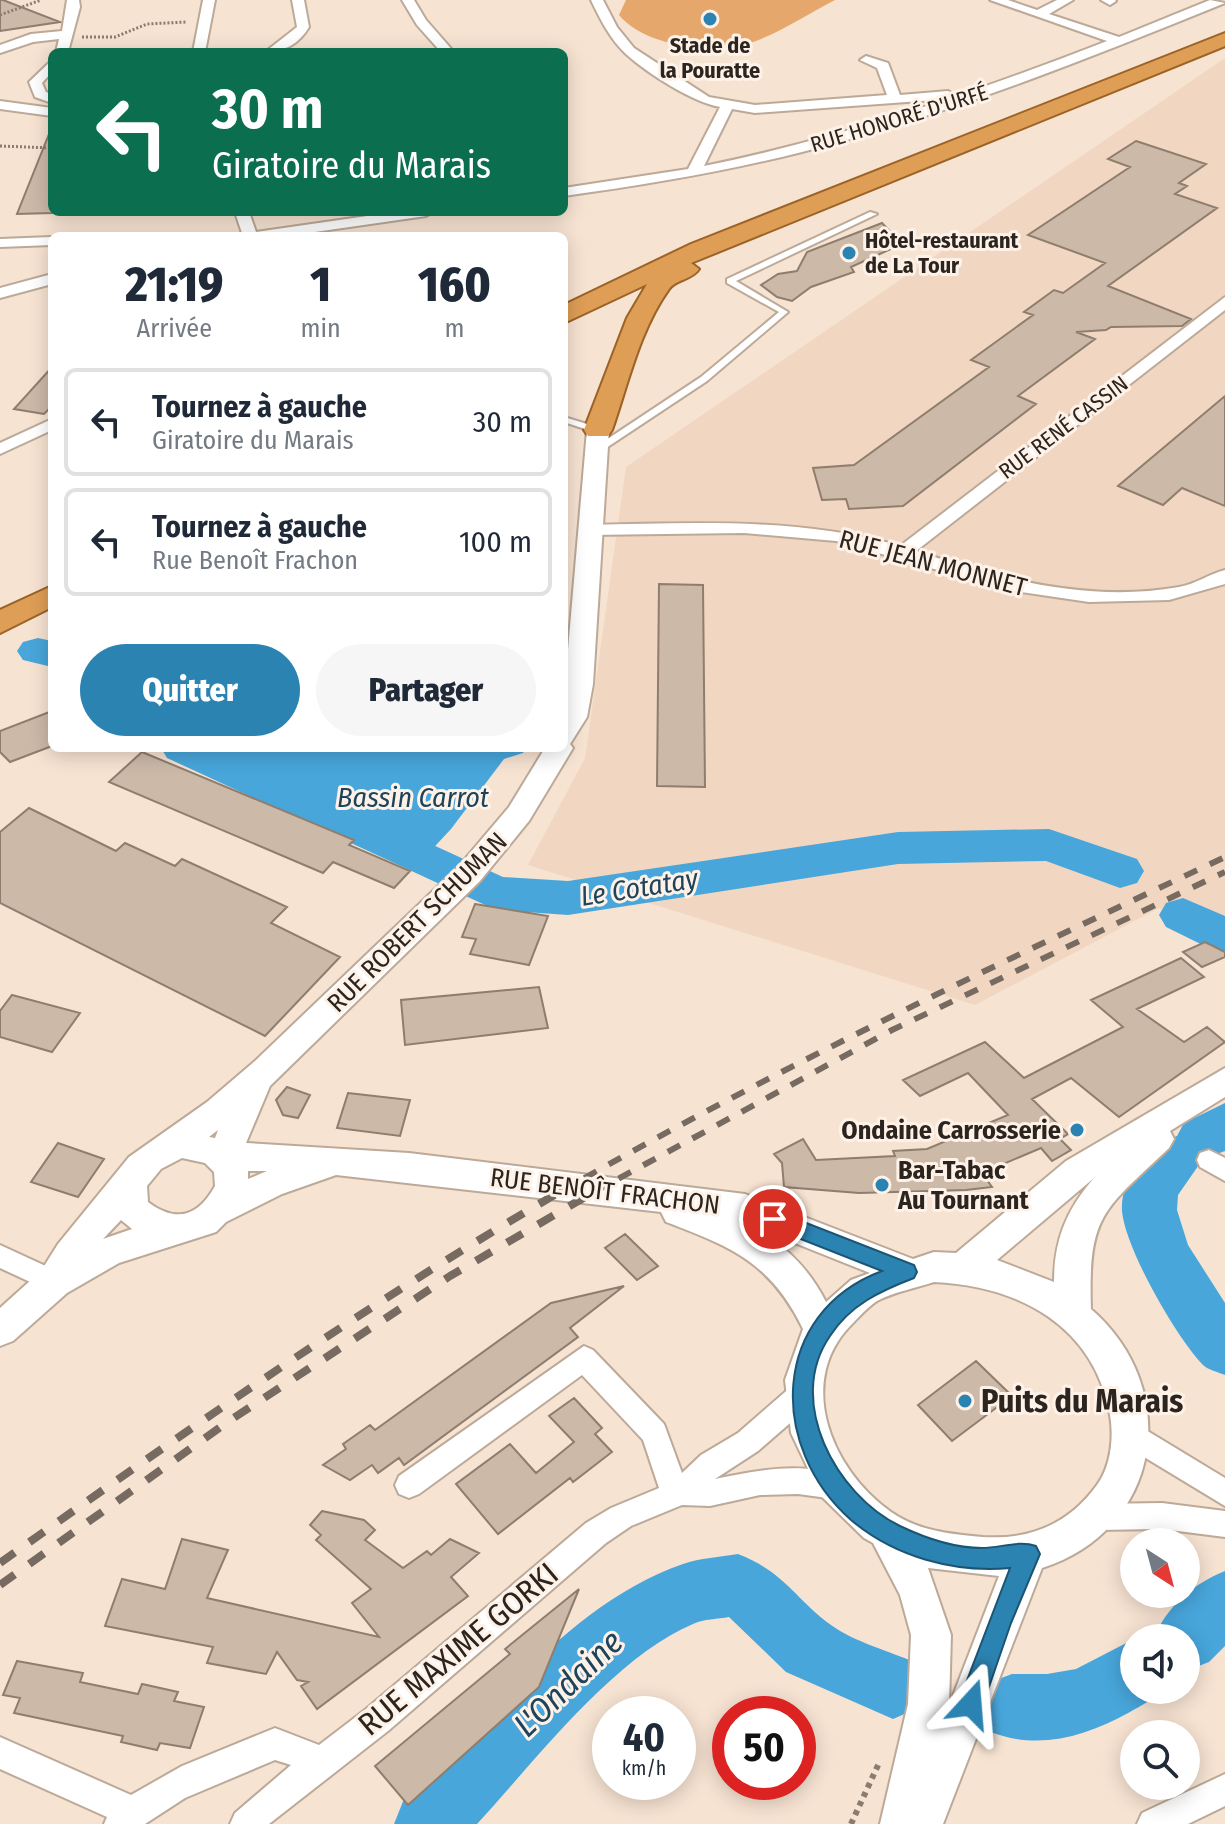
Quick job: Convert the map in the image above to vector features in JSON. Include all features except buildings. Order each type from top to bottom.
[{"type":"highway","points":[[568,296],[698,234],[1225,27]]},
{"type":"highway","points":[[568,313],[700,249],[1225,39]]},
{"type":"highway","points":[[597,440],[640,318],[661,281],[865,182]]},
{"type":"highway","points":[[0,602],[48,576]]},
{"type":"highway","points":[[0,623],[48,597]]},
{"type":"main road","points":[[568,728],[580,684],[588,530],[597,440]]},
{"type":"main road","name":"RUE ROBERT SCHUMAN","points":[[167,1149],[256,1081],[481,863],[523,810],[557,752]]},
{"type":"main road","name":"RUE ROBERT SCHUMAN","points":[[223,1157],[256,1081]]},
{"type":"main road","points":[[963,1268],[1078,1171],[1214,1089]]},
{"type":"main road","points":[[1073,1314],[1073,1253],[1081,1222],[1119,1174],[1214,1089]]},
{"type":"main road","points":[[0,1330],[54,1282],[107,1253],[168,1230],[196,1226],[221,1210],[234,1182],[233,1173],[223,1157],[198,1146],[167,1149],[144,1162],[114,1206],[68,1254],[54,1282]]},
{"type":"main road","name":"RUE BENOÎT FRACHON","points":[[223,1157],[279,1157],[409,1167],[745,1208],[906,1272]]},
{"type":"main road","name":"RUE BENOÎT FRACHON","points":[[221,1210],[271,1183],[340,1163]]},
{"type":"main road","points":[[130,1183],[129,1201],[139,1218],[168,1230]]},
{"type":"main road","points":[[635,1196],[723,1229],[770,1256],[791,1275],[822,1329]]},
{"type":"main road","points":[[963,1268],[1003,1275],[1040,1291],[1073,1314],[1105,1349],[1125,1390],[1131,1434],[1122,1479],[1096,1517],[1065,1540],[1028,1554],[981,1559],[957,1556],[933,1552],[888,1532],[859,1512],[835,1486],[810,1442],[802,1395],[804,1371],[822,1329],[844,1303],[863,1290],[906,1272],[963,1268]]},
{"type":"main road","points":[[888,1532],[905,1561],[931,1634],[927,1706],[902,1824]]},
{"type":"main road","points":[[921,1824],[953,1758],[998,1623],[1028,1554]]},
{"type":"street","points":[[62,48],[64,36],[74,18],[73,0]]},
{"type":"street","points":[[200,48],[209,0]]},
{"type":"street","points":[[277,48],[298,35],[303,27],[298,0]]},
{"type":"street","points":[[408,0],[421,22],[444,48]]},
{"type":"street","points":[[597,0],[611,28],[630,51],[682,88],[705,100],[727,106],[778,108],[945,95],[965,98]]},
{"type":"street","points":[[996,0],[1119,41]]},
{"type":"street","points":[[1038,14],[1067,0]]},
{"type":"street","name":"RUE HONORÉ D'URFÉ","points":[[568,191],[693,173],[833,140],[965,98],[1221,0]]},
{"type":"street","points":[[0,49],[31,38],[64,36]]},
{"type":"street","points":[[866,60],[889,64],[895,98]]},
{"type":"street","points":[[48,68],[35,82],[40,94],[48,97]]},
{"type":"street","points":[[0,105],[48,111]]},
{"type":"street","points":[[693,173],[727,106]]},
{"type":"street","points":[[284,232],[398,216]]},
{"type":"street","points":[[0,243],[48,241]]},
{"type":"street","points":[[0,293],[48,280]]},
{"type":"street","name":"RUE RENÉ CASSIN","points":[[903,553],[1225,302]]},
{"type":"street","points":[[0,449],[48,426]]},
{"type":"street","name":"RUE JEAN MONNET","points":[[588,530],[772,531],[835,536],[903,553],[990,581],[1053,593],[1119,599],[1170,595],[1225,576]]},
{"type":"street","points":[[0,1256],[54,1282]]},
{"type":"street","points":[[409,1485],[584,1358],[654,1433],[678,1493]]},
{"type":"street","name":"RUE MAXIME GORKI","points":[[246,1824],[321,1761],[377,1720],[596,1533],[621,1517],[678,1493],[711,1464],[748,1442],[802,1395]]},
{"type":"street","points":[[1131,1434],[1225,1493]]},
{"type":"street","name":"RUE MAXIME GORKI","points":[[678,1493],[710,1493],[760,1482],[798,1481],[835,1486]]},
{"type":"street","points":[[1096,1517],[1162,1516],[1225,1524]]},
{"type":"street","points":[[0,1753],[127,1818],[181,1783],[275,1744],[321,1761]]},
{"type":"street","points":[[1153,1824],[1225,1790]]},
{"type":"lane","points":[[568,422],[597,440],[704,379],[784,312],[730,281],[873,214]]},
{"type":"path","points":[[0,15],[41,0]]},
{"type":"path","points":[[64,36],[115,37],[147,24],[203,22]]},
{"type":"path","points":[[0,146],[48,148]]},
{"type":"shaded area","name":"Stade de la Pouratte","points":[[626,0],[835,0],[753,42],[701,48],[663,41],[631,26],[619,15]]},
{"type":"shaded area","points":[[1225,58],[1225,945],[1159,908],[975,1005],[528,865],[585,758],[626,467]]},
{"type":"water","name":"Bassin Carrot","points":[[223,752],[524,752],[504,759],[451,829],[423,859],[195,755]]},
{"type":"waterway","name":"Le Cotatay","points":[[38,651],[48,653]]},
{"type":"waterway","name":"Le Cotatay","points":[[192,752],[496,893],[568,898],[898,848],[1049,845],[1120,871]]},
{"type":"waterway","name":"Le Cotatay","points":[[1183,915],[1225,938]]},
{"type":"waterway","name":"L'Ondaine","points":[[1203,1138],[1225,1124]]},
{"type":"waterway","name":"L'Ondaine","points":[[1177,1158],[1151,1193],[1154,1230],[1174,1274],[1225,1349]]},
{"type":"waterway","name":"L'Ondaine","points":[[429,1824],[585,1660],[634,1621],[687,1593],[738,1585],[768,1607],[809,1649],[893,1686]]},
{"type":"waterway","name":"L'Ondaine","points":[[1200,1626],[1225,1602]]},
{"type":"waterway","name":"L'Ondaine","points":[[1012,1707],[1062,1706],[1090,1697],[1120,1680]]},
{"type":"railway","points":[[560,1192],[806,1059],[1225,857]]},
{"type":"railway","points":[[594,1192],[892,1030],[1225,872]]},
{"type":"railway","points":[[0,1563],[348,1323],[563,1190]]},
{"type":"railway","points":[[0,1585],[229,1421],[450,1276],[597,1190]]},
{"type":"place","name":"Stade de la Pouratte","points":[[710,19]]},
{"type":"place","name":"Hôtel-restaurant de La Tour","points":[[849,253]]},
{"type":"place","name":"Ondaine Carrosserie","points":[[1077,1130]]},
{"type":"place","name":"Bar-Tabac Au Tournant","points":[[882,1185]]},
{"type":"place","name":"Puits du Marais","points":[[965,1401]]},
{"type":"route","points":[[773,1219],[906,1272],[873,1284],[844,1303],[822,1329],[811,1349],[804,1371],[804,1419],[810,1442],[835,1486],[859,1512],[888,1532],[933,1552],[981,1559],[1028,1554],[998,1623],[971,1704]]}]
